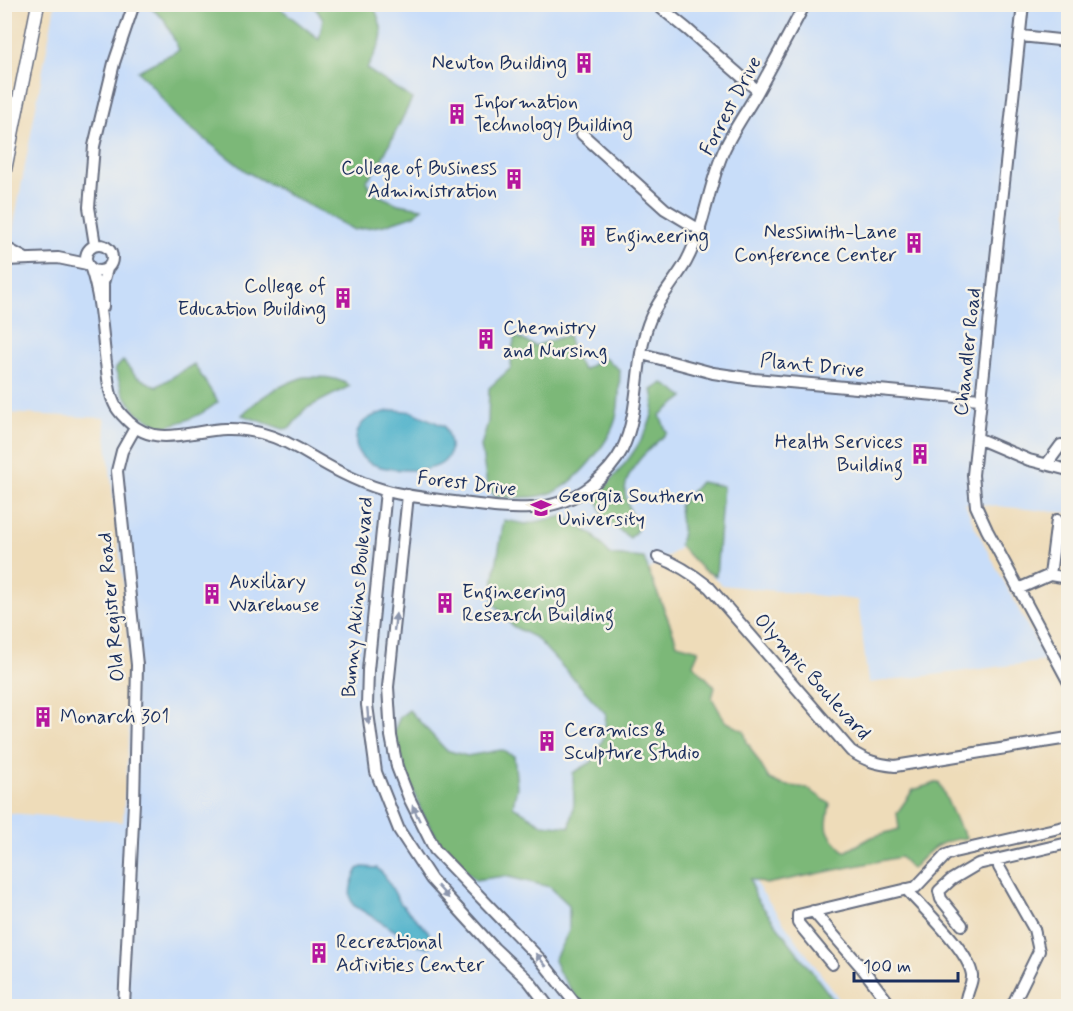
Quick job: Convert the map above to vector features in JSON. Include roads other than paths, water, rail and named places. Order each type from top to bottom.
[{"type":"main road","points":[[4,175],[38,4]]},
{"type":"street","points":[[96,246],[89,207],[94,146],[114,63],[134,4]]},
{"type":"street","points":[[656,4],[758,91]]},
{"type":"street","name":"Forrest Drive","points":[[700,230],[724,149],[806,4]]},
{"type":"street","name":"Chandler Road","points":[[1023,4],[973,475],[976,506],[987,530],[1068,681]]},
{"type":"street","points":[[1021,36],[1068,41]]},
{"type":"street","points":[[582,134],[665,209],[700,230]]},
{"type":"street","name":"Forest Drive","points":[[135,428],[166,437],[208,430],[248,430],[293,446],[346,476],[386,491],[408,495],[526,510],[559,503],[580,494],[603,476],[621,453],[635,408],[646,328],[656,306],[685,263],[700,230]]},
{"type":"street","points":[[96,246],[86,255],[102,325],[110,392],[120,413],[135,428]]},
{"type":"street","points":[[4,260],[58,258],[96,246],[109,249],[112,256],[103,283],[102,325]]},
{"type":"street","points":[[4,247],[21,259]]},
{"type":"street","points":[[58,258],[89,266],[98,271],[106,269]]},
{"type":"street","points":[[4,271],[21,259]]},
{"type":"street","name":"Plant Drive","points":[[642,354],[713,373],[754,379],[980,399]]},
{"type":"street","name":"Old Register Road","points":[[124,1006],[134,802],[137,665],[117,471],[122,451],[135,428]]},
{"type":"street","points":[[977,438],[1029,459],[1068,470]]},
{"type":"street","points":[[1047,464],[1061,445],[1068,445]]},
{"type":"street","name":"Bunny Akins Boulevard","points":[[386,491],[368,670],[367,705],[376,772],[399,830],[431,879],[494,948],[529,981],[548,1006]]},
{"type":"street","name":"Bunny Akins Boulevard","points":[[408,495],[388,687],[391,736],[397,767],[409,798],[435,850],[540,959],[577,1006]]},
{"type":"street","points":[[1050,575],[1057,520]]},
{"type":"street","name":"Olympic Boulevard","points":[[658,557],[693,574],[709,587],[851,751],[863,760],[895,766],[1068,738]]},
{"type":"street","points":[[1018,589],[1050,575],[1068,578]]},
{"type":"street","points":[[832,964],[798,923],[798,915],[916,887],[946,855],[954,852],[1068,826]]},
{"type":"street","points":[[962,925],[941,899],[939,891],[951,880],[978,864],[1068,843]]},
{"type":"street","points":[[999,860],[999,867],[1034,929],[1039,951],[1012,1006]]},
{"type":"street","points":[[906,889],[955,943],[969,965],[972,977],[964,1000],[967,1006]]},
{"type":"street","points":[[813,911],[891,1006]]},
{"type":"water","points":[[395,410],[413,412],[444,426],[450,446],[446,460],[432,468],[412,470],[382,467],[365,460],[356,444],[359,428],[373,416]]},
{"type":"water","points":[[377,868],[385,876],[401,904],[428,931],[431,939],[430,946],[427,948],[418,945],[353,905],[350,896],[351,887],[358,869]]},
{"type":"place","name":"Newton Building","points":[[584,63]]},
{"type":"place","name":"Information Technology Building","points":[[457,114]]},
{"type":"place","name":"College of Business Administration","points":[[514,179]]},
{"type":"place","name":"Engineering","points":[[588,236]]},
{"type":"place","name":"Nessimith-Lane Conference Center","points":[[914,243]]},
{"type":"place","name":"College of Education Building","points":[[343,298]]},
{"type":"place","name":"Chemistry and Nursing","points":[[486,339]]},
{"type":"place","name":"Health Services Building","points":[[920,454]]},
{"type":"place","name":"Georgia Southern University","points":[[541,508]]},
{"type":"place","name":"Auxiliary Warehouse","points":[[212,594]]},
{"type":"place","name":"Engineering Research Building","points":[[445,603]]},
{"type":"place","name":"Monarch 301","points":[[43,717]]},
{"type":"place","name":"Ceramics & Sculpture Studio","points":[[547,741]]},
{"type":"place","name":"Recreational Activities Center","points":[[319,953]]}]
